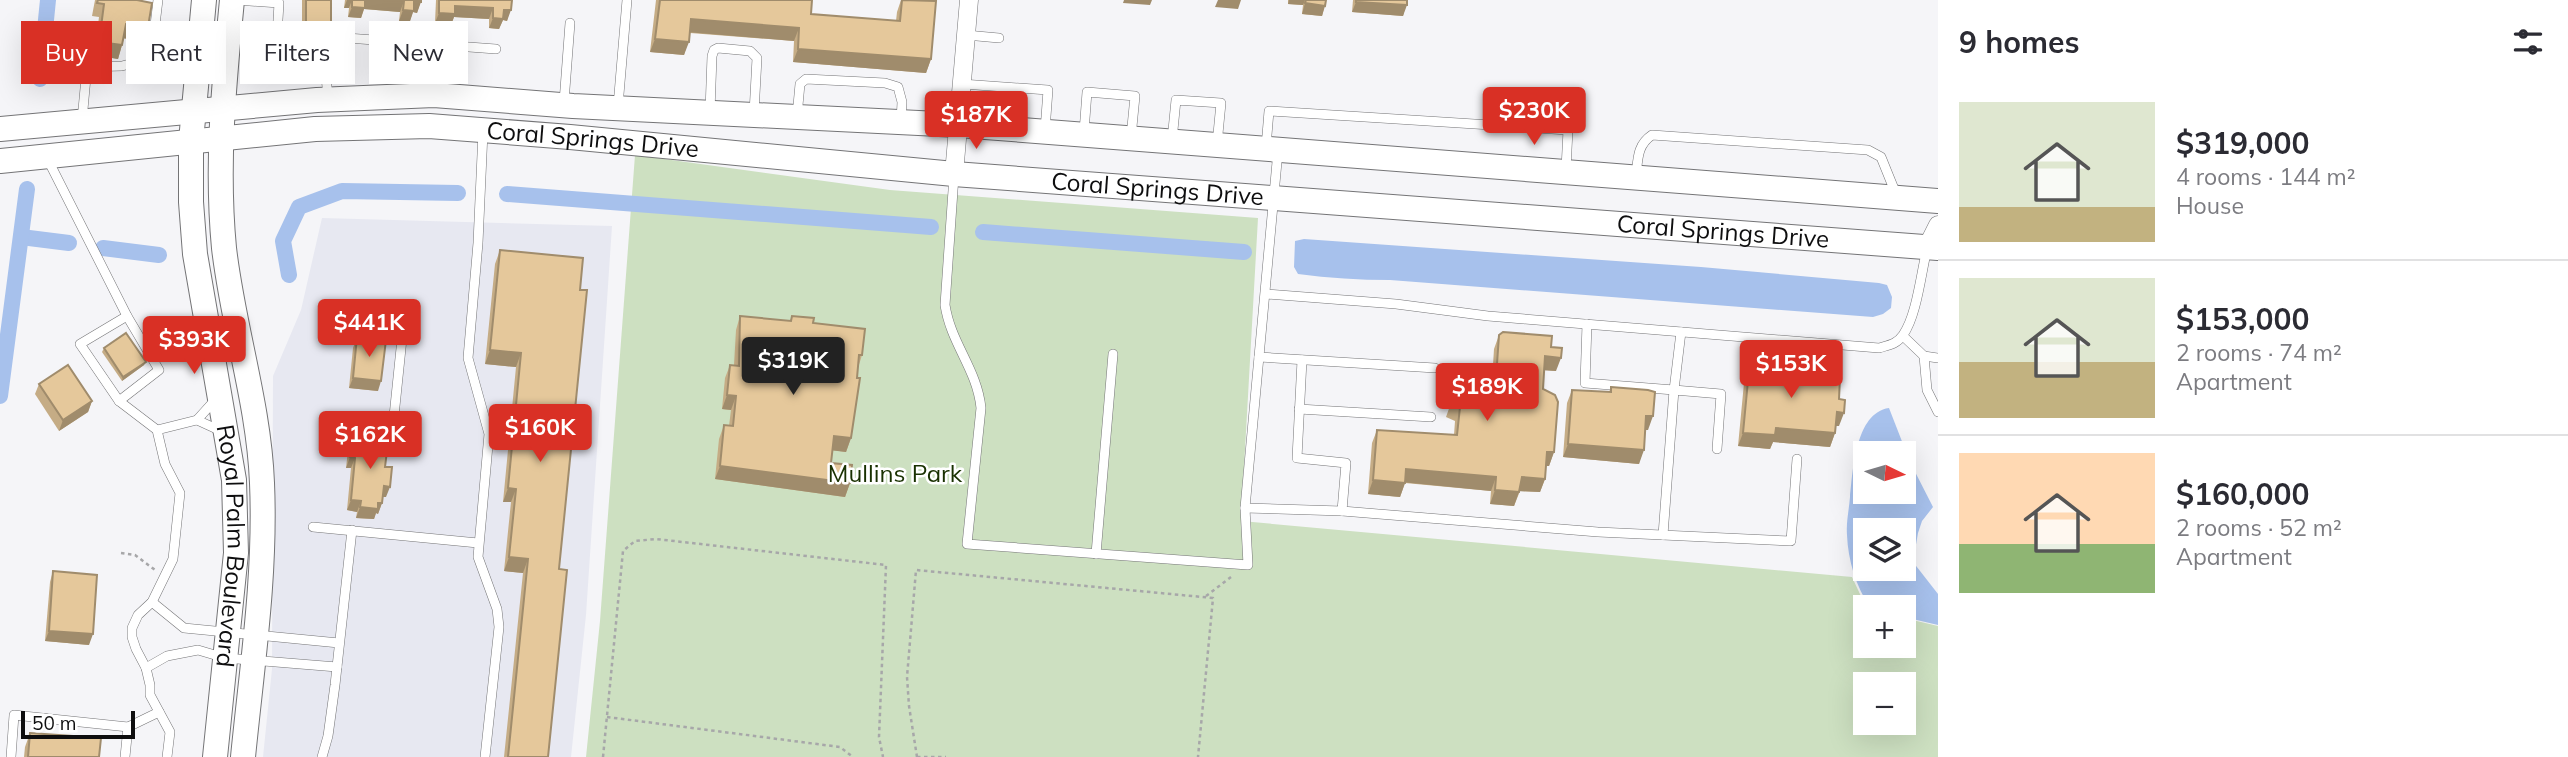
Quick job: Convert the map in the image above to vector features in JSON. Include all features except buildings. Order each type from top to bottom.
[{"type":"main road","name":"Royal Palm Boulevard","points":[[204,0],[191,141],[195,254],[228,433],[234,480],[236,553],[215,757]]},
{"type":"main road","name":"Royal Palm Boulevard","points":[[234,0],[221,108],[220,200],[236,326],[252,406],[262,480],[263,554],[243,757]]},
{"type":"main road","name":"Coral Springs Drive","points":[[0,129],[328,99],[422,96],[618,109],[959,125],[1938,201]]},
{"type":"main road","name":"Coral Springs Drive","points":[[0,161],[315,129],[429,125],[954,174],[1275,198],[1934,240]]},
{"type":"street","points":[[954,174],[969,0]]},
{"type":"lane","points":[[82,121],[87,67],[122,66],[151,58],[158,0]]},
{"type":"lane","points":[[234,0],[279,3],[276,53],[323,50],[328,99]]},
{"type":"lane","points":[[618,109],[627,0]]},
{"type":"lane","points":[[564,106],[570,23]]},
{"type":"lane","points":[[966,36],[999,38]]},
{"type":"lane","points":[[468,47],[496,49]]},
{"type":"lane","points":[[710,113],[712,57],[714,50],[718,48],[750,51],[757,58],[754,115]]},
{"type":"lane","points":[[797,117],[800,84],[806,79],[894,85],[901,94],[901,122]]},
{"type":"lane","points":[[422,96],[423,84]]},
{"type":"lane","points":[[962,84],[1048,90],[1045,132]]},
{"type":"lane","points":[[1083,135],[1087,92],[1135,96],[1131,139]]},
{"type":"lane","points":[[1172,142],[1176,100],[1220,103],[1217,145]]},
{"type":"lane","points":[[954,174],[945,305],[955,342],[976,382],[981,408],[967,544],[1248,565],[1245,508],[1275,198],[1269,111],[1568,130],[1566,172]]},
{"type":"lane","points":[[483,130],[478,243],[468,358],[489,434],[478,557],[497,609],[499,627],[485,757]]},
{"type":"lane","points":[[1636,178],[1639,150],[1643,141],[1652,135],[1855,149],[1868,150],[1881,157],[1898,198]]},
{"type":"lane","points":[[46,156],[127,316],[139,348],[159,370],[119,401]]},
{"type":"lane","points":[[1266,294],[1396,303],[1489,316],[1879,348],[1893,344],[1903,336],[1934,240]]},
{"type":"lane","points":[[127,316],[80,344],[103,371],[119,401],[157,430],[165,464],[180,493],[173,559],[152,603],[138,615],[132,628],[136,649],[146,668],[150,695],[170,732],[167,757]]},
{"type":"lane","points":[[1587,324],[1585,383],[1721,394],[1717,449]]},
{"type":"lane","points":[[394,416],[403,329]]},
{"type":"lane","points":[[1663,536],[1681,332]]},
{"type":"lane","points":[[1903,336],[1924,356],[1938,358]]},
{"type":"lane","points":[[1096,554],[1113,354]]},
{"type":"lane","points":[[1924,356],[1927,390],[1938,412]]},
{"type":"lane","points":[[1259,357],[1435,368]]},
{"type":"lane","points":[[1302,360],[1297,458],[1346,463],[1342,510]]},
{"type":"lane","points":[[157,430],[197,420],[221,395]]},
{"type":"lane","points":[[1299,409],[1431,417]]},
{"type":"lane","points":[[197,420],[228,433]]},
{"type":"lane","points":[[1245,508],[1342,510],[1663,536],[1791,541],[1797,459]]},
{"type":"lane","points":[[313,527],[478,543]]},
{"type":"lane","points":[[321,757],[328,736],[352,530]]},
{"type":"lane","points":[[152,603],[184,628],[340,643]]},
{"type":"lane","points":[[146,668],[167,656],[198,650],[225,658],[337,667]]},
{"type":"lane","points":[[11,757],[14,715],[128,727],[159,712]]},
{"type":"lane","points":[[125,757],[128,727]]},
{"type":"path","points":[[603,757],[623,551],[635,541],[656,539],[886,565],[879,737],[883,757]]},
{"type":"path","points":[[121,553],[135,555],[158,572]]},
{"type":"path","points":[[946,757],[917,757],[907,677],[916,570],[1213,598],[1198,757]]},
{"type":"path","points":[[1205,598],[1229,580],[1232,574]]},
{"type":"path","points":[[607,717],[840,747],[853,757]]},
{"type":"shaded area","points":[[322,218],[612,226],[586,615],[571,757],[263,757],[272,669],[273,376],[301,310]]},
{"type":"green space","name":"Mullins Park","points":[[635,155],[890,190],[1258,218],[1241,521],[1852,577],[1860,595],[1853,595],[1853,658],[1916,658],[1916,621],[1938,626],[1938,757],[586,757],[600,621]]},
{"type":"water","points":[[1304,239],[1701,267],[1879,283],[1887,285],[1892,297],[1891,308],[1873,317],[1298,274],[1294,267],[1295,241]]},
{"type":"water","points":[[1889,408],[1902,441],[1860,441],[1869,420],[1878,412]]},
{"type":"water","points":[[1853,473],[1853,504],[1916,504],[1916,474],[1933,507],[1922,521],[1916,545],[1916,518],[1853,518],[1853,569],[1847,530]]},
{"type":"water","points":[[1916,566],[1938,594],[1938,625],[1916,620],[1916,595],[1863,595],[1857,581],[1916,581]]},
{"type":"waterway","points":[[46,21],[48,0]]},
{"type":"waterway","points":[[0,396],[27,189]]},
{"type":"waterway","points":[[289,275],[283,241],[299,207],[342,191],[458,193]]},
{"type":"waterway","points":[[507,194],[931,227]]},
{"type":"waterway","points":[[983,232],[1244,252]]},
{"type":"waterway","points":[[21,237],[69,243]]},
{"type":"waterway","points":[[103,248],[159,255]]}]
